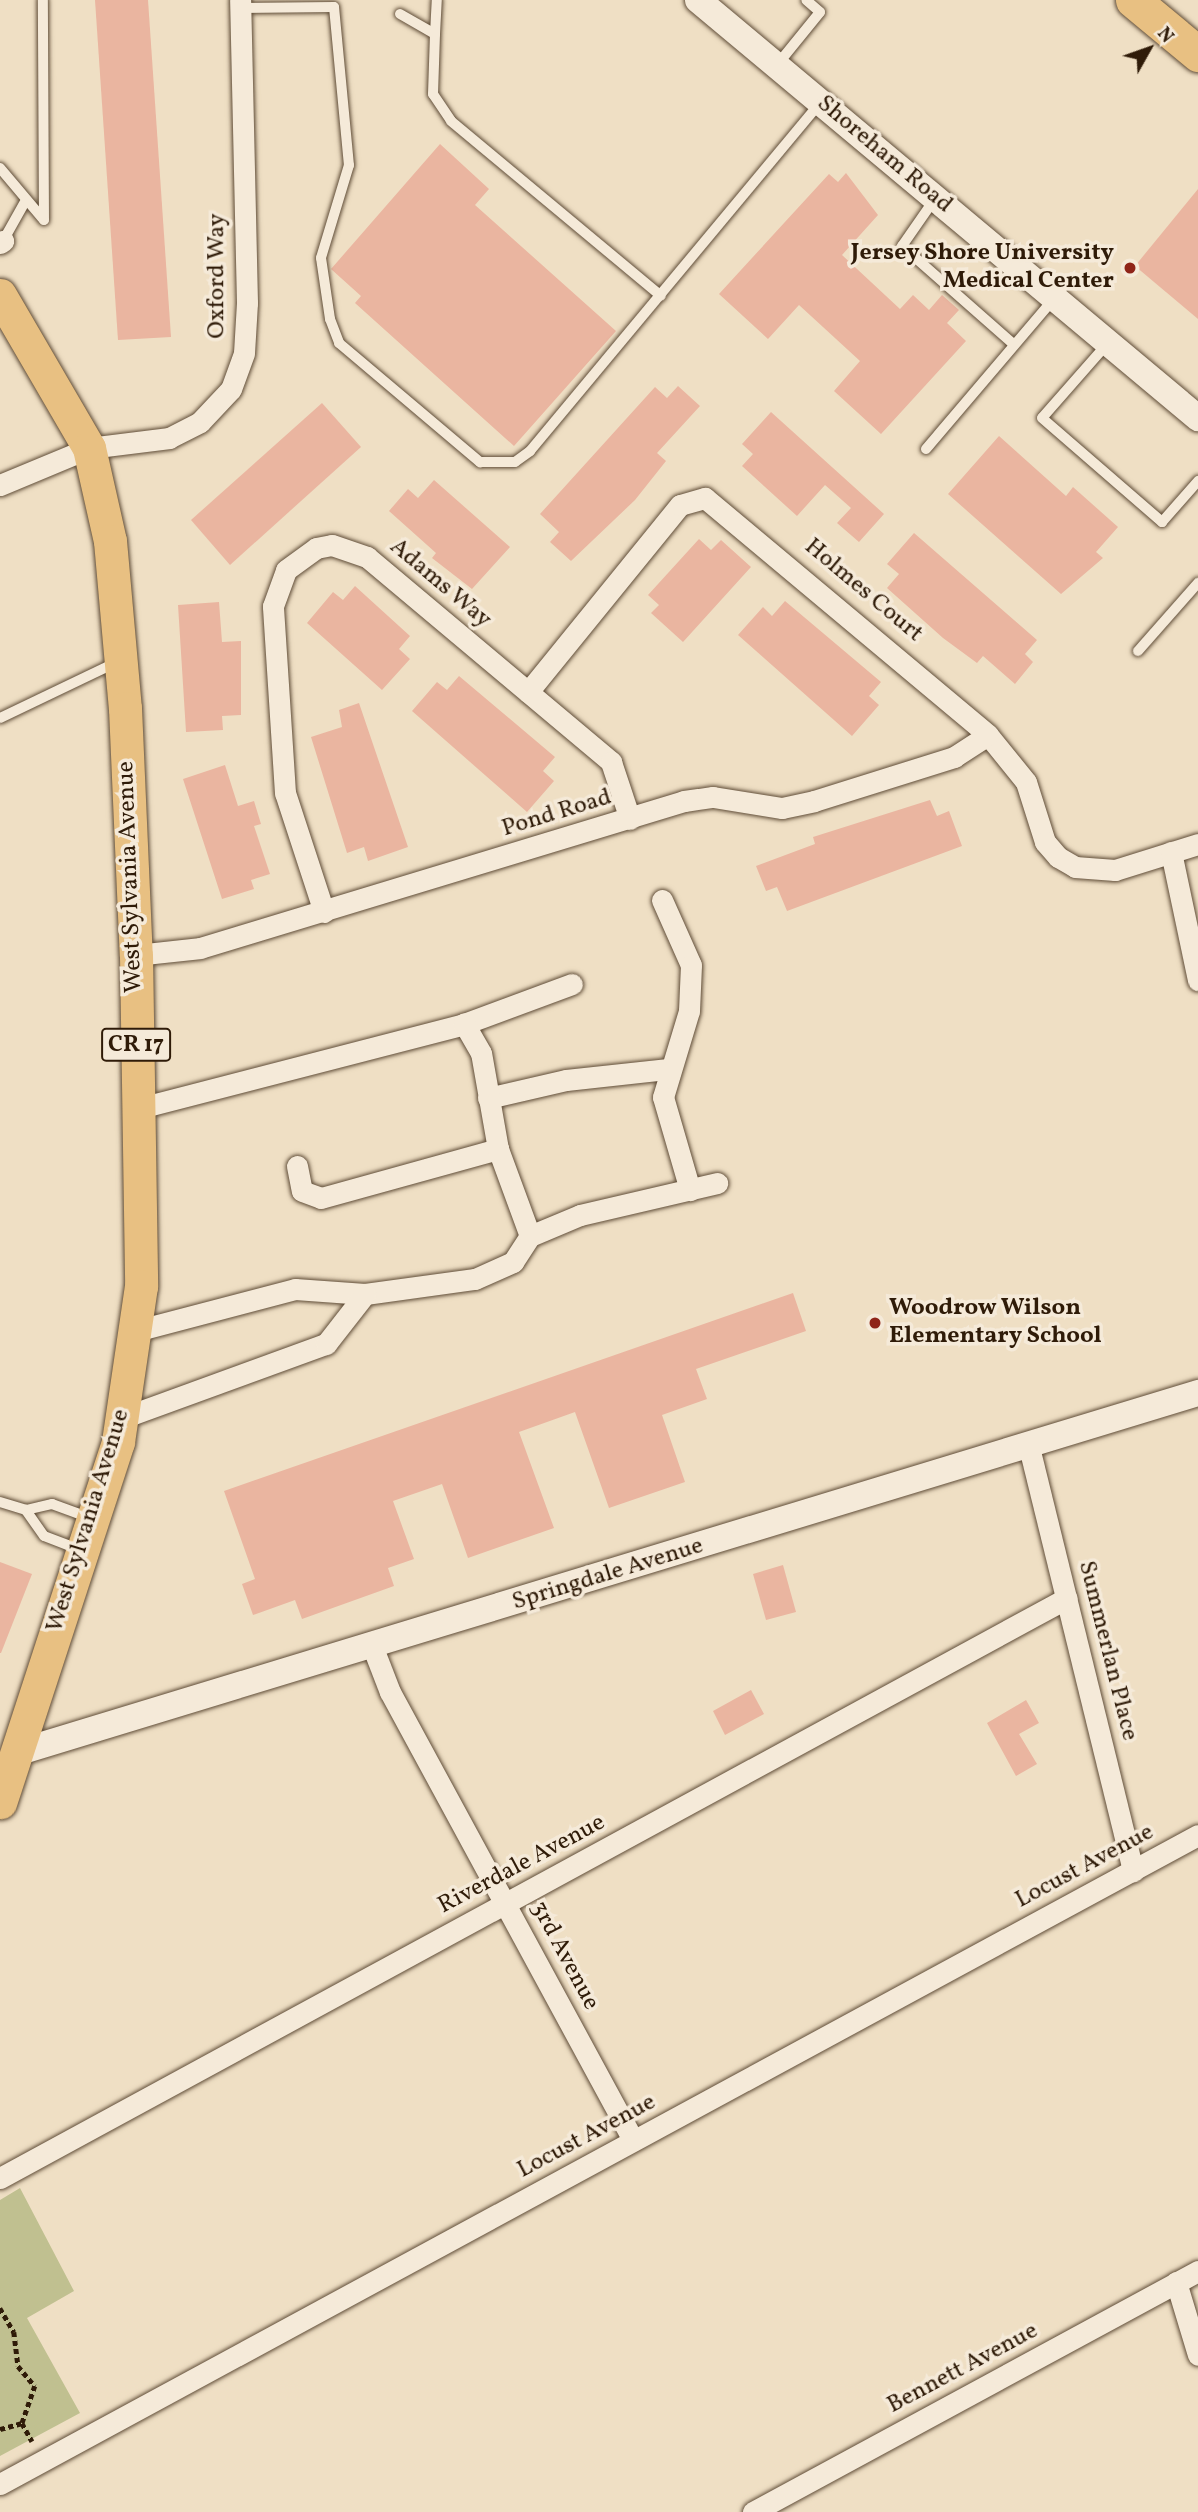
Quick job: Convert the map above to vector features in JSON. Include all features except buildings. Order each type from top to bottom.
[{"type":"highway","points":[[1133,0],[1198,54]]},
{"type":"main road","name":"West Sylvania Avenue","points":[[0,295],[89,448],[106,515],[122,660],[136,955],[139,1330],[125,1418],[93,1519],[8,1752],[0,1802]]},
{"type":"street","name":"Shoreham Road","points":[[698,0],[1198,418]]},
{"type":"street","name":"Oxford Way","points":[[0,485],[89,448],[169,438],[200,422],[231,389],[244,353],[240,4]]},
{"type":"street","name":"Holmes Court","points":[[527,691],[680,505],[705,498],[988,735],[1026,782],[1045,842],[1066,862],[1115,870],[1198,844]]},
{"type":"street","name":"Adams Way","points":[[324,912],[279,757],[273,606],[286,570],[316,548],[353,550],[611,762],[630,819]]},
{"type":"street","name":"Pond Road","points":[[136,955],[200,948],[696,798],[793,806],[954,757],[988,735]]},
{"type":"street","points":[[1171,852],[1198,980]]},
{"type":"street","points":[[662,900],[691,965],[688,1011],[668,1069],[663,1097],[690,1190]]},
{"type":"street","points":[[136,1109],[464,1024],[572,984]]},
{"type":"street","points":[[464,1024],[481,1053],[498,1149],[530,1236]]},
{"type":"street","points":[[488,1098],[566,1080],[668,1069]]},
{"type":"street","points":[[297,1166],[302,1191],[321,1198],[498,1149]]},
{"type":"street","points":[[139,1330],[295,1289],[365,1294],[475,1279],[513,1262],[530,1236],[580,1215],[717,1183]]},
{"type":"street","points":[[125,1418],[326,1344],[365,1294]]},
{"type":"street","name":"Springdale Avenue","points":[[8,1752],[373,1648],[1028,1443],[1198,1393]]},
{"type":"street","name":"Summerlan Place","points":[[1028,1443],[1133,1871]]},
{"type":"street","name":"Riverdale Avenue","points":[[0,2178],[1067,1598]]},
{"type":"street","name":"3rd Avenue","points":[[373,1648],[390,1692],[633,2140]]},
{"type":"street","name":"Locust Avenue","points":[[0,2484],[1198,1835]]},
{"type":"street","name":"Bennett Avenue","points":[[753,2512],[1198,2271]]},
{"type":"street","points":[[1177,2282],[1198,2355]]},
{"type":"lane","points":[[0,168],[44,220],[43,0]]},
{"type":"lane","points":[[437,0],[433,94],[451,121],[661,296]]},
{"type":"lane","points":[[777,65],[820,12],[806,0]]},
{"type":"lane","points":[[240,4],[334,7],[349,165],[321,258],[330,319],[339,343],[480,462],[515,462],[530,451],[821,102]]},
{"type":"lane","points":[[400,13],[435,34]]},
{"type":"lane","points":[[936,198],[902,246],[1013,344]]},
{"type":"lane","points":[[1,242],[26,200]]},
{"type":"lane","points":[[926,449],[1055,298]]},
{"type":"lane","points":[[1108,342],[1042,418],[1162,522],[1198,481]]},
{"type":"lane","points":[[1138,651],[1198,583]]},
{"type":"lane","points":[[0,718],[122,660]]},
{"type":"lane","points":[[0,1502],[26,1510],[52,1504],[93,1519]]},
{"type":"lane","points":[[26,1510],[44,1536],[82,1550]]},
{"type":"path","points":[[0,2308],[14,2332],[18,2366],[35,2386],[22,2423],[32,2441]]},
{"type":"path","points":[[0,2429],[22,2423]]},
{"type":"green space","points":[[20,2188],[74,2291],[27,2318],[80,2413],[0,2456],[0,2200]]},
{"type":"place","name":"Jersey Shore University Medical Center","points":[[1130,268]]},
{"type":"place","name":"Woodrow Wilson Elementary School","points":[[875,1323]]}]
